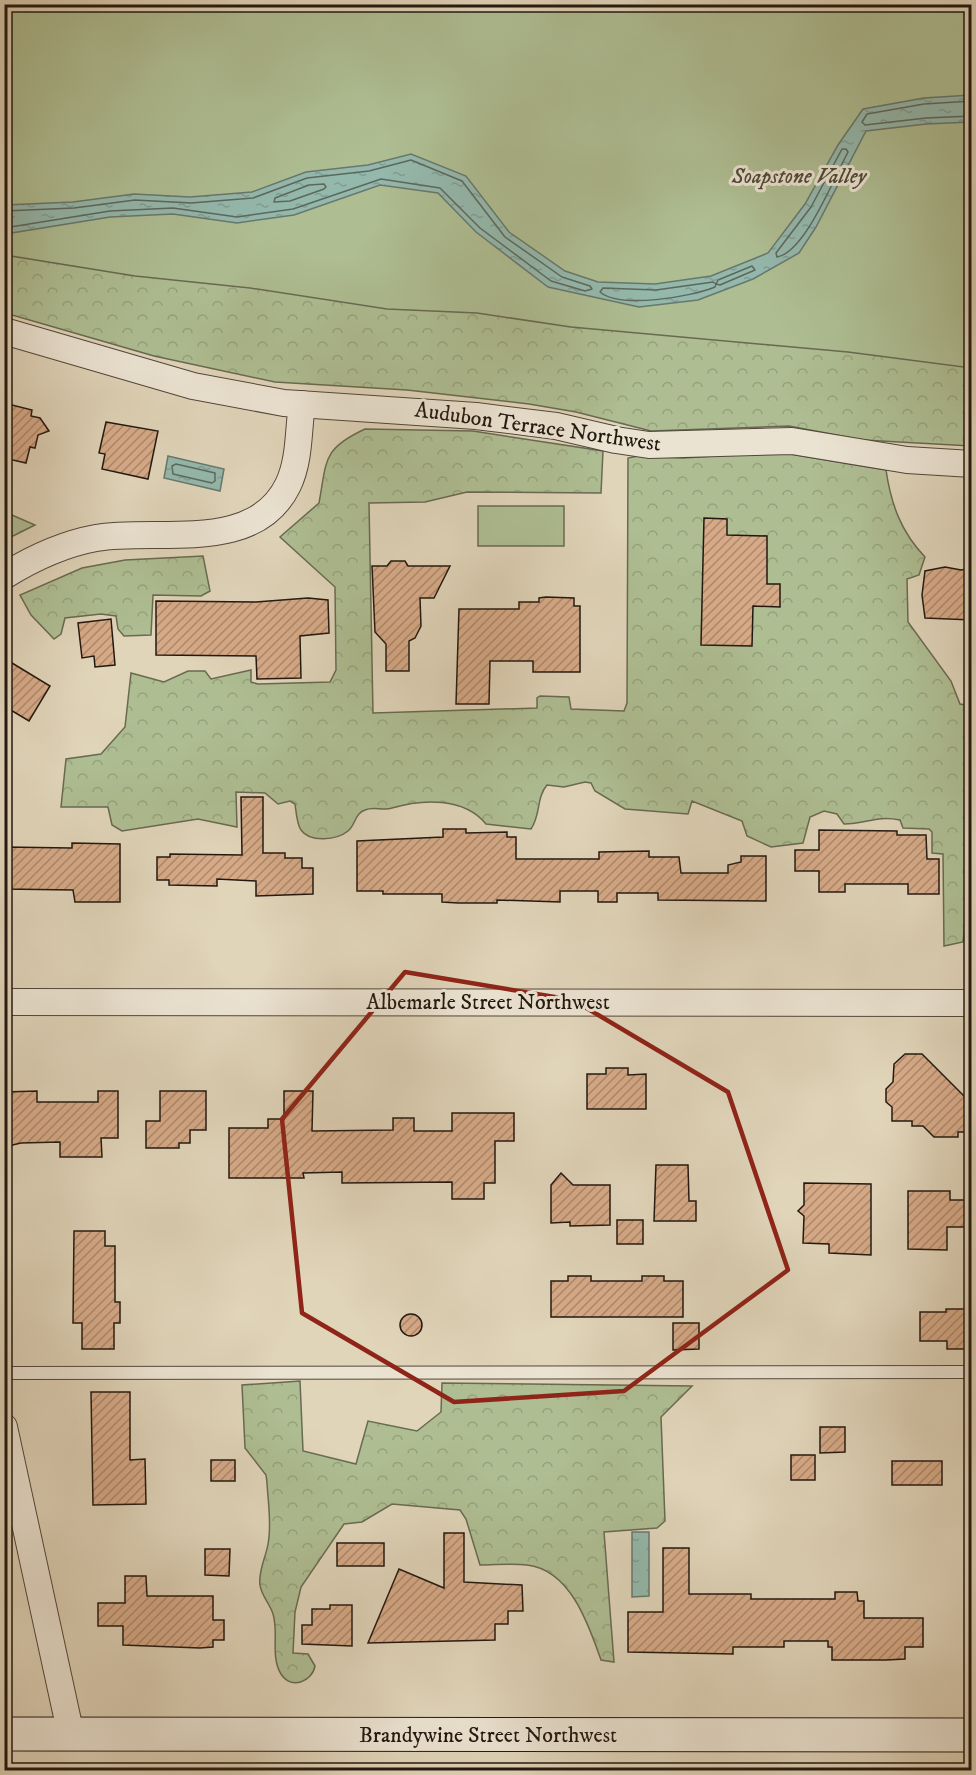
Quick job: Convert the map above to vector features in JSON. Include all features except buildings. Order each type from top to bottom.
[{"type":"street","name":"Audubon Terrace Northwest","points":[[4,332],[193,386],[302,404],[397,408],[476,416],[556,426],[640,444],[792,441],[907,460],[972,464]]},
{"type":"street","points":[[4,576],[36,558],[76,543],[108,537],[188,535],[219,531],[240,526],[261,515],[282,494],[294,469],[302,404]]},
{"type":"street","name":"Albemarle Street Northwest","points":[[4,1002],[972,1003]]},
{"type":"street","points":[[4,1427],[71,1735]]},
{"type":"street","name":"Brandywine Street Northwest","points":[[4,1734],[972,1735]]},
{"type":"lane","points":[[4,1373],[972,1372]]},
{"type":"highlighted area","points":[[405,972],[573,1000],[728,1092],[788,1270],[624,1391],[454,1402],[302,1313],[282,1119]]},
{"type":"green space","name":"Soapstone Valley","points":[[5,5],[971,5],[971,368],[848,352],[571,327],[477,313],[387,309],[250,288],[135,276],[5,255]]},
{"type":"green space","points":[[971,130],[971,446],[863,440],[789,426],[651,431],[576,412],[529,404],[407,390],[275,382],[154,356],[5,313],[4,238]]},
{"type":"green space","points":[[365,429],[473,431],[603,451],[601,493],[467,492],[425,502],[369,503],[373,713],[537,708],[537,698],[540,696],[569,697],[571,709],[624,711],[627,703],[628,458],[638,456],[683,458],[778,452],[886,470],[898,517],[909,538],[925,557],[919,575],[907,579],[908,622],[951,681],[960,704],[971,706],[971,905],[967,907],[963,942],[944,946],[943,854],[932,853],[932,832],[929,829],[903,828],[900,820],[878,819],[844,824],[837,814],[824,811],[810,817],[803,843],[771,847],[747,836],[742,821],[692,801],[688,814],[625,809],[595,791],[591,783],[585,782],[564,787],[547,785],[541,795],[531,829],[486,824],[466,809],[442,802],[429,802],[389,809],[368,809],[359,814],[350,829],[343,834],[324,839],[311,837],[301,830],[295,804],[290,801],[278,804],[265,793],[236,792],[237,827],[198,819],[122,831],[112,825],[108,807],[61,807],[66,759],[101,754],[125,727],[131,673],[164,682],[188,671],[205,671],[211,679],[251,670],[251,682],[258,684],[330,682],[336,670],[335,587],[280,537],[319,503],[326,466],[334,450],[351,436]]},
{"type":"green space","points":[[478,506],[564,506],[564,546],[478,546]]},
{"type":"green space","points":[[5,512],[35,525],[5,540]]},
{"type":"green space","points":[[203,556],[210,591],[201,596],[153,595],[151,635],[124,636],[118,629],[116,616],[101,614],[65,618],[61,634],[54,639],[31,615],[20,595],[82,568],[125,560]]},
{"type":"green space","points":[[300,1381],[303,1451],[356,1464],[368,1421],[417,1431],[441,1412],[442,1383],[692,1386],[661,1417],[665,1521],[657,1528],[604,1532],[614,1662],[601,1660],[584,1616],[567,1588],[555,1577],[542,1569],[527,1565],[480,1565],[466,1519],[460,1510],[392,1504],[362,1522],[344,1524],[301,1587],[295,1612],[293,1653],[308,1654],[315,1666],[306,1680],[295,1683],[285,1679],[276,1660],[275,1621],[260,1585],[270,1529],[267,1483],[266,1475],[245,1448],[242,1385]]},
{"type":"water","points":[[971,95],[971,122],[926,124],[866,131],[816,227],[799,253],[753,279],[698,300],[639,307],[548,287],[476,232],[438,193],[380,185],[294,215],[237,223],[173,214],[110,217],[5,234],[5,205],[73,202],[134,194],[190,197],[252,192],[306,172],[368,165],[411,154],[466,176],[509,232],[565,271],[598,282],[655,284],[711,276],[768,253],[805,204],[838,145],[863,109],[924,98]]},
{"type":"water","points":[[168,456],[224,469],[220,491],[164,478]]},
{"type":"water","points":[[632,1532],[649,1532],[649,1596],[632,1597]]}]
